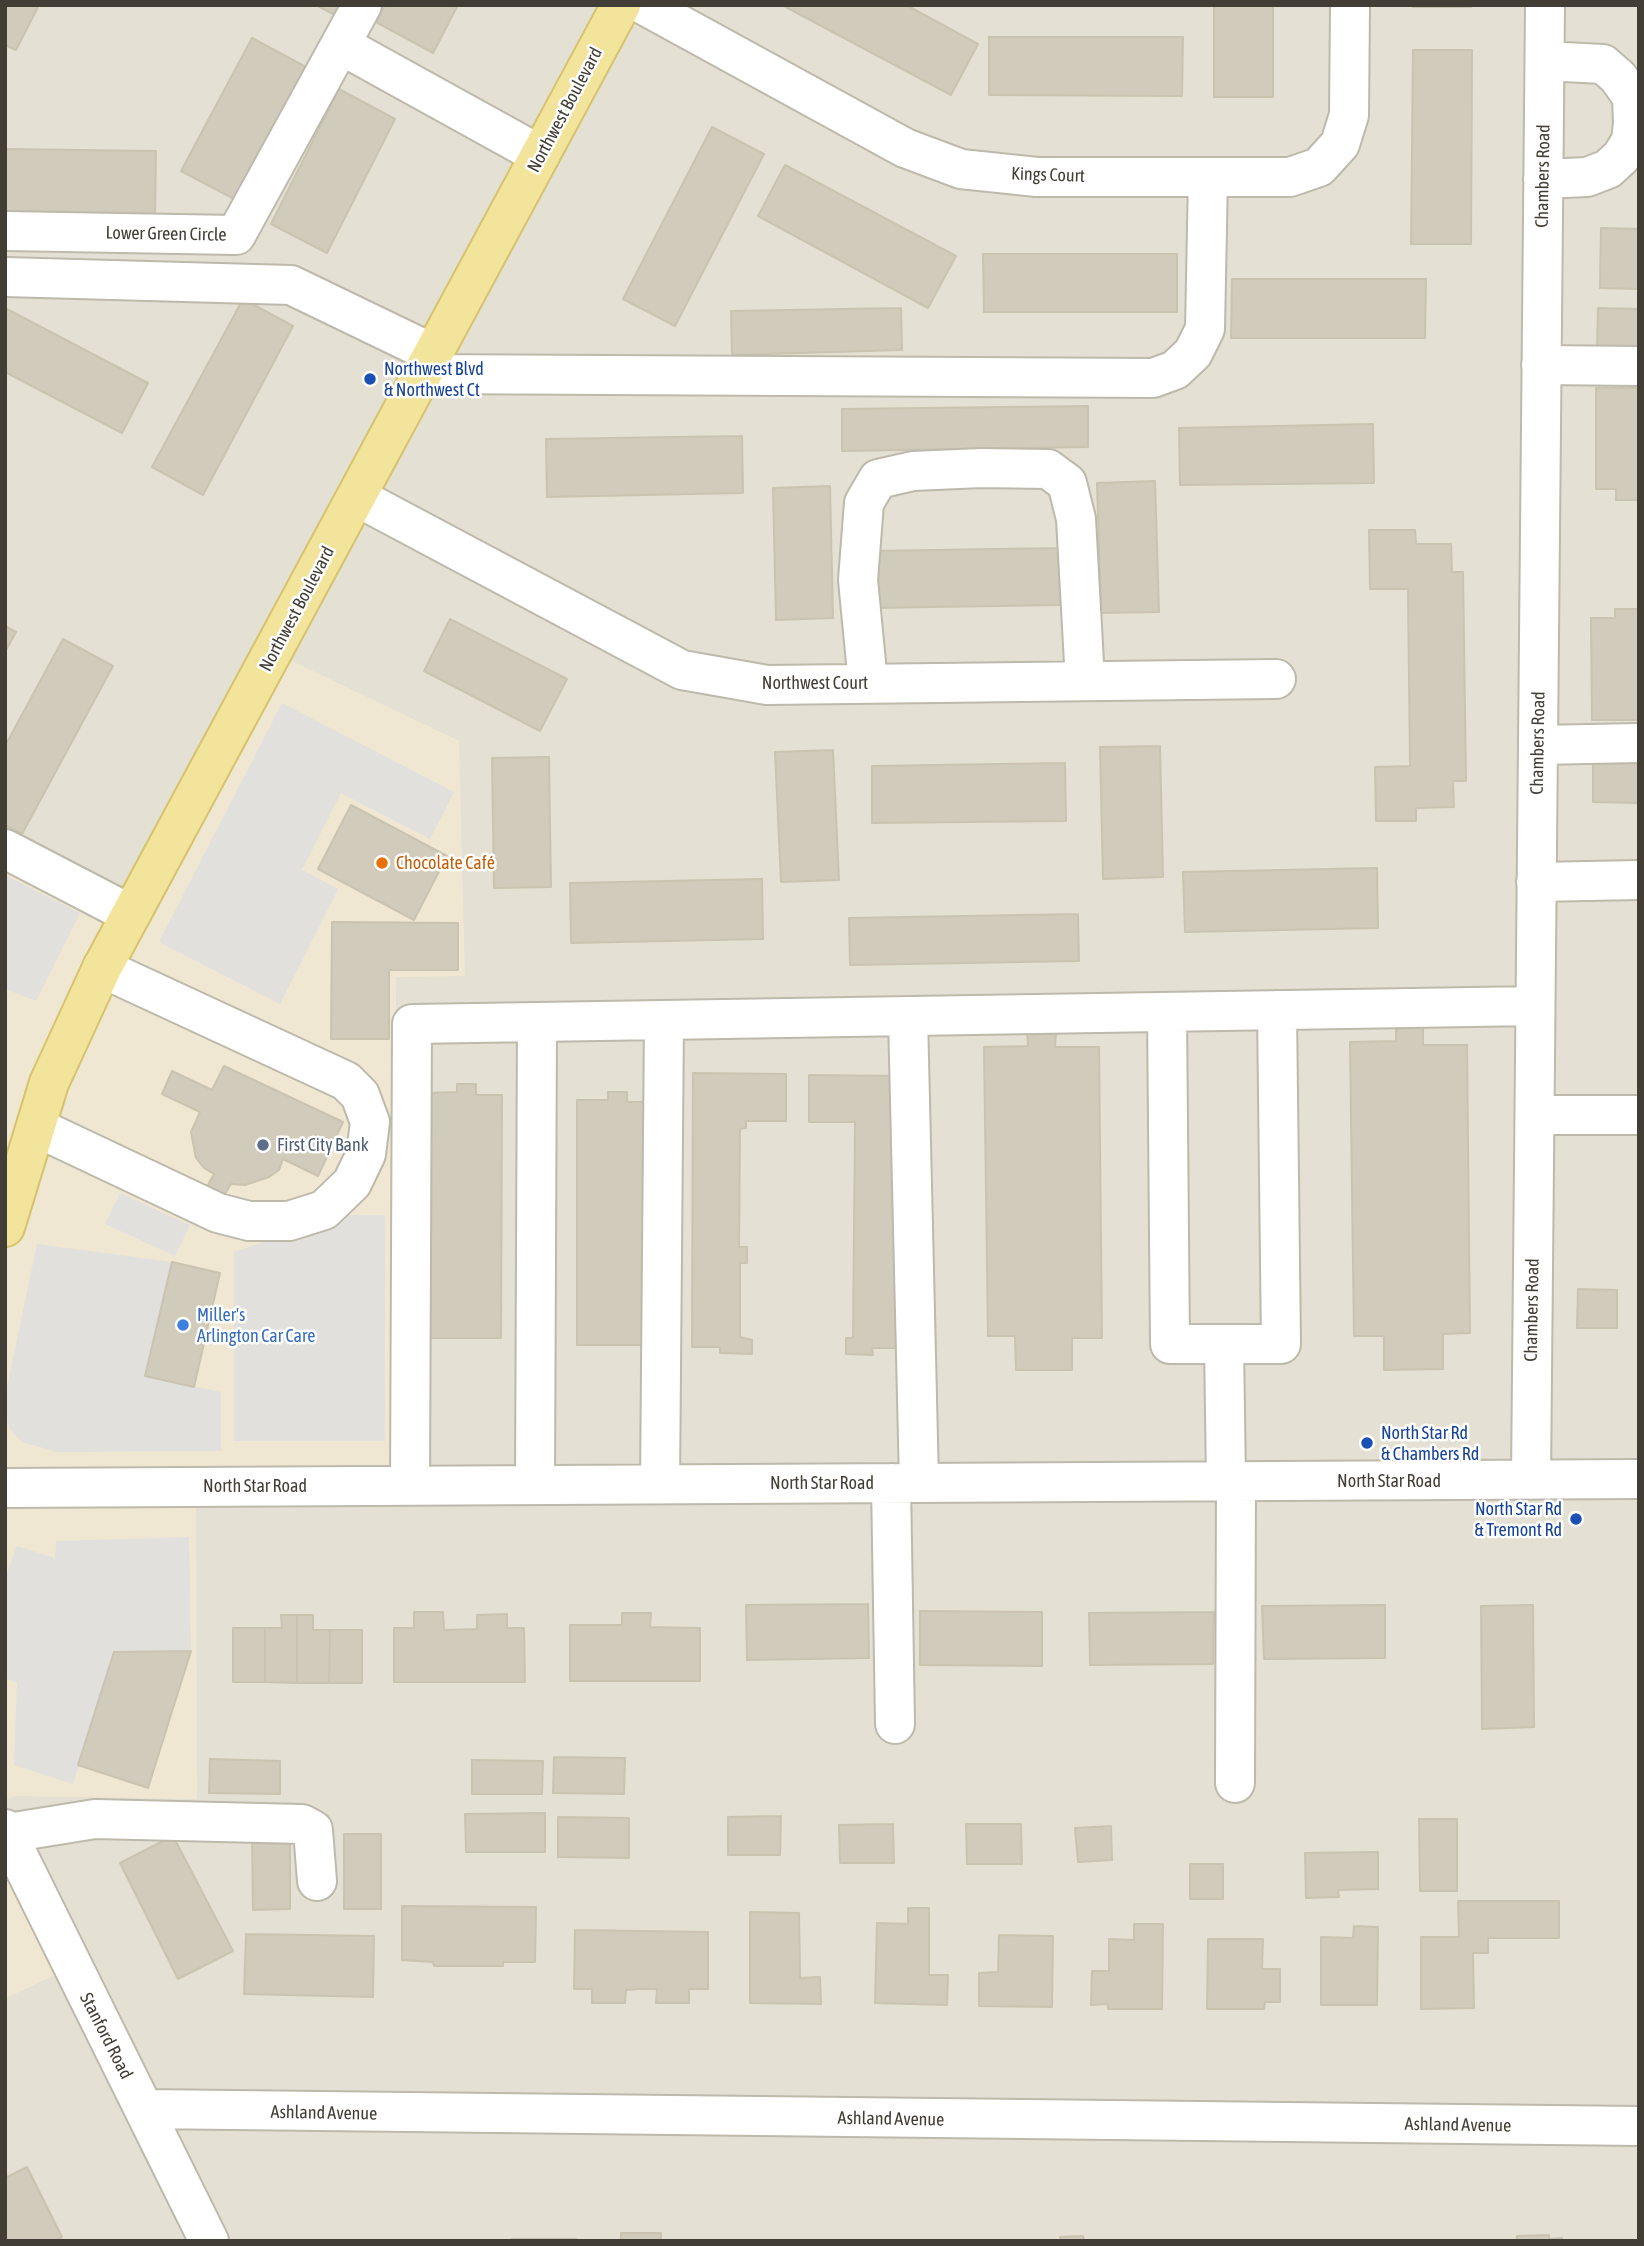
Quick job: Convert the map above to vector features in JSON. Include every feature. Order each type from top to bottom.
[{"type":"main road","name":"Northwest Boulevard","points":[[5,1227],[49,1083],[102,968],[621,5]]},
{"type":"street","name":"Lower Green Circle","points":[[5,231],[236,235],[362,5]]},
{"type":"street","name":"Kings Court","points":[[644,5],[905,148],[961,169],[1037,177],[1290,177],[1319,167],[1340,144],[1349,114],[1350,5]]},
{"type":"street","name":"Chambers Road","points":[[1531,1480],[1545,5]]},
{"type":"street","points":[[341,45],[540,155]]},
{"type":"street","points":[[1544,179],[1587,177],[1608,169],[1621,158],[1631,141],[1633,123],[1632,97],[1618,77],[1603,64],[1545,61]]},
{"type":"street","points":[[5,277],[291,285],[429,364],[1153,378],[1175,370],[1193,353],[1205,328],[1208,177]]},
{"type":"street","points":[[1541,365],[1639,366]]},
{"type":"street","points":[[868,683],[858,580],[864,503],[878,479],[913,471],[982,468],[1048,469],[1067,482],[1076,519],[1085,681]]},
{"type":"street","name":"Northwest Court","points":[[357,497],[681,670],[766,685],[1276,679]]},
{"type":"street","points":[[1538,745],[1639,743]]},
{"type":"street","points":[[5,849],[130,914]]},
{"type":"street","points":[[1536,882],[1639,880]]},
{"type":"street","points":[[36,1127],[218,1213],[249,1221],[289,1221],[324,1210],[352,1183],[366,1154],[370,1122],[360,1095],[346,1081],[102,968]]},
{"type":"street","points":[[410,1485],[412,1024],[1535,1006]]},
{"type":"street","points":[[1167,1012],[1170,1344],[1281,1344],[1277,1010]]},
{"type":"street","points":[[895,1724],[905,1483],[908,1016]]},
{"type":"street","points":[[660,1484],[664,1020]]},
{"type":"street","points":[[535,1485],[537,1023]]},
{"type":"street","points":[[1535,1115],[1639,1115]]},
{"type":"street","points":[[1224,1344],[1231,1481],[1235,1783]]},
{"type":"street","name":"North Star Road","points":[[5,1488],[1639,1479]]},
{"type":"street","points":[[6,1831],[95,1819],[302,1824],[313,1830],[317,1881]]},
{"type":"street","name":"Stanford Road","points":[[6,1831],[209,2241]]},
{"type":"street","name":"Ashland Avenue","points":[[144,2109],[1639,2126]]},
{"type":"shaded area","points":[[5,5],[1639,5],[1639,2241],[5,2241],[5,1998],[63,1971],[5,1865],[5,1799],[17,1796],[196,1493],[390,1492],[396,977],[465,975],[116,926],[5,869]]},
{"type":"shaded area","points":[[267,649],[459,741],[465,976],[396,977],[390,1493],[196,1494],[197,1799],[17,1796],[5,1799],[5,869],[116,926]]},
{"type":"shaded area","points":[[282,703],[454,792],[430,839],[341,793],[302,870],[338,889],[280,1004],[159,942]]},
{"type":"shaded area","points":[[5,875],[80,913],[36,1001],[5,989]]},
{"type":"shaded area","points":[[120,1193],[190,1225],[175,1256],[105,1224]]},
{"type":"shaded area","points":[[344,1215],[385,1215],[385,1441],[234,1441],[234,1252]]},
{"type":"shaded area","points":[[37,1244],[172,1262],[145,1376],[221,1392],[221,1451],[57,1452],[22,1442],[9,1428],[5,1397]]},
{"type":"shaded area","points":[[189,1537],[191,1651],[114,1653],[73,1784],[14,1765],[17,1683],[5,1678],[5,1579],[17,1546],[55,1558],[56,1541]]},
{"type":"shaded area","points":[[5,1865],[63,1971],[5,1998]]},
{"type":"building","points":[[5,5],[39,5],[16,50],[5,45]]},
{"type":"building","points":[[316,5],[340,5],[335,15]]},
{"type":"building","points":[[385,5],[458,5],[433,53],[376,22]]},
{"type":"building","points":[[782,5],[906,5],[978,44],[951,95]]},
{"type":"building","points":[[1214,5],[1273,5],[1273,97],[1214,97]]},
{"type":"building","points":[[1471,5],[1471,7],[1413,7]]},
{"type":"building","points":[[989,37],[1183,37],[1182,96],[989,95]]},
{"type":"building","points":[[252,38],[306,67],[236,200],[181,171]]},
{"type":"building","points":[[1413,50],[1472,50],[1471,244],[1411,244]]},
{"type":"building","points":[[339,89],[395,119],[327,253],[271,224]]},
{"type":"building","points":[[712,127],[764,154],[675,326],[623,299]]},
{"type":"building","points":[[5,149],[156,151],[155,215],[5,213]]},
{"type":"building","points":[[785,165],[956,256],[928,308],[758,216]]},
{"type":"building","points":[[1601,228],[1639,229],[1639,289],[1600,288]]},
{"type":"building","points":[[983,254],[1177,254],[1177,312],[984,312]]},
{"type":"building","points":[[1232,279],[1426,279],[1425,338],[1231,338]]},
{"type":"building","points":[[243,299],[293,326],[203,495],[152,467]]},
{"type":"building","points":[[5,308],[148,383],[122,433],[5,372]]},
{"type":"building","points":[[901,308],[902,350],[732,355],[731,311]]},
{"type":"building","points":[[1598,308],[1639,309],[1639,352],[1597,352]]},
{"type":"building","points":[[1596,388],[1639,388],[1639,500],[1616,500],[1616,489],[1596,489]]},
{"type":"building","points":[[1088,406],[1088,447],[842,451],[842,409]]},
{"type":"building","points":[[1373,424],[1374,483],[1180,485],[1179,428]]},
{"type":"building","points":[[742,436],[743,493],[547,497],[546,439]]},
{"type":"building","points":[[1155,481],[1159,612],[1101,613],[1097,483]]},
{"type":"building","points":[[830,486],[833,618],[776,620],[773,488]]},
{"type":"building","points":[[1369,530],[1415,530],[1416,544],[1451,544],[1452,572],[1463,572],[1466,781],[1453,781],[1454,807],[1416,808],[1416,821],[1376,821],[1375,767],[1410,766],[1408,589],[1370,589]]},
{"type":"building","points":[[1061,548],[1062,605],[869,608],[869,551]]},
{"type":"building","points":[[1615,609],[1639,609],[1639,720],[1592,720],[1591,618],[1615,618]]},
{"type":"building","points":[[450,619],[567,679],[540,731],[424,671]]},
{"type":"building","points":[[5,626],[16,632],[5,652]]},
{"type":"building","points":[[63,639],[113,666],[22,834],[5,825],[5,746]]},
{"type":"building","points":[[1160,746],[1163,877],[1103,879],[1100,747]]},
{"type":"building","points":[[833,750],[839,880],[781,882],[775,752]]},
{"type":"building","points":[[549,757],[551,887],[494,888],[492,758]]},
{"type":"building","points":[[1593,759],[1639,759],[1639,803],[1593,802]]},
{"type":"building","points":[[1065,763],[1066,821],[872,823],[872,766]]},
{"type":"building","name":"Chocolate Café","points":[[351,805],[447,856],[414,920],[318,869]]},
{"type":"building","points":[[1377,868],[1378,928],[1185,932],[1183,872]]},
{"type":"building","points":[[762,879],[763,939],[571,943],[570,883]]},
{"type":"building","points":[[1078,914],[1079,961],[850,965],[849,918]]},
{"type":"building","points":[[332,922],[458,923],[458,970],[389,970],[389,1039],[331,1039]]},
{"type":"building","points":[[1423,1027],[1423,1045],[1467,1045],[1470,1333],[1443,1334],[1443,1369],[1384,1370],[1384,1336],[1354,1336],[1350,1042],[1396,1041],[1396,1028]]},
{"type":"building","points":[[1056,1030],[1055,1047],[1099,1047],[1102,1338],[1072,1338],[1072,1370],[1016,1370],[1015,1336],[988,1336],[984,1047],[1028,1046],[1027,1031]]},
{"type":"building","name":"First City Bank","points":[[224,1066],[343,1122],[318,1176],[283,1159],[279,1170],[269,1177],[245,1185],[231,1184],[220,1202],[204,1192],[214,1174],[204,1168],[196,1158],[191,1132],[200,1112],[162,1094],[172,1071],[212,1090]]},
{"type":"building","points":[[693,1073],[786,1074],[786,1121],[746,1121],[746,1128],[740,1129],[739,1247],[747,1247],[747,1263],[740,1263],[740,1337],[752,1340],[752,1354],[720,1353],[720,1347],[692,1347]]},
{"type":"building","points":[[809,1075],[900,1076],[899,1348],[872,1348],[873,1355],[846,1354],[846,1338],[853,1338],[855,1122],[809,1122]]},
{"type":"building","points":[[457,1084],[476,1084],[476,1095],[502,1095],[501,1338],[424,1338],[427,1093],[457,1092]]},
{"type":"building","points":[[608,1092],[627,1092],[627,1102],[653,1102],[654,1345],[577,1345],[577,1100],[608,1100]]},
{"type":"building","name":"Miller's Arlington Car Care","points":[[172,1262],[220,1273],[194,1387],[145,1376]]},
{"type":"building","points":[[1578,1289],[1617,1290],[1617,1328],[1577,1328]]},
{"type":"building","points":[[868,1604],[869,1658],[747,1660],[746,1605]]},
{"type":"building","points":[[1385,1605],[1385,1658],[1264,1659],[1262,1606]]},
{"type":"building","points":[[1533,1605],[1534,1727],[1482,1729],[1481,1606]]},
{"type":"building","points":[[920,1611],[1042,1612],[1042,1666],[920,1665]]},
{"type":"building","points":[[414,1612],[443,1612],[444,1630],[477,1629],[477,1615],[507,1614],[507,1628],[524,1628],[525,1682],[394,1682],[394,1628],[414,1628]]},
{"type":"building","points":[[1214,1612],[1213,1664],[1090,1665],[1089,1613]]},
{"type":"building","points":[[622,1613],[651,1613],[650,1627],[700,1628],[700,1681],[570,1681],[570,1625],[622,1625]]},
{"type":"building","points":[[281,1615],[297,1615],[297,1683],[265,1682],[265,1628],[282,1628]]},
{"type":"building","points":[[297,1615],[313,1615],[313,1630],[330,1630],[329,1683],[297,1683]]},
{"type":"building","points":[[233,1628],[265,1628],[265,1682],[233,1682]]},
{"type":"building","points":[[330,1630],[362,1630],[362,1683],[329,1683]]},
{"type":"building","points":[[191,1651],[148,1788],[78,1765],[114,1652]]},
{"type":"building","points":[[554,1757],[625,1758],[624,1794],[553,1793]]},
{"type":"building","points":[[210,1759],[280,1761],[280,1794],[209,1793]]},
{"type":"building","points":[[472,1760],[543,1761],[542,1794],[472,1794]]},
{"type":"building","points":[[545,1813],[545,1852],[466,1852],[465,1814]]},
{"type":"building","points":[[781,1816],[780,1855],[728,1855],[728,1817]]},
{"type":"building","points":[[558,1817],[629,1818],[629,1858],[558,1857]]},
{"type":"building","points":[[1419,1819],[1457,1819],[1457,1891],[1420,1891]]},
{"type":"building","points":[[893,1824],[894,1863],[840,1863],[839,1825]]},
{"type":"building","points":[[966,1824],[1021,1824],[1022,1864],[967,1864]]},
{"type":"building","points":[[1111,1826],[1112,1860],[1078,1862],[1075,1828]]},
{"type":"building","points":[[290,1833],[290,1909],[253,1910],[252,1834]]},
{"type":"building","points":[[344,1834],[381,1834],[381,1909],[344,1909]]},
{"type":"building","points":[[173,1836],[233,1951],[178,1979],[120,1863]]},
{"type":"building","points":[[1378,1852],[1378,1889],[1338,1890],[1339,1897],[1306,1898],[1305,1853]]},
{"type":"building","points":[[1190,1864],[1223,1864],[1223,1899],[1190,1899]]},
{"type":"building","points":[[1458,1901],[1559,1901],[1559,1938],[1488,1938],[1488,1953],[1473,1953],[1474,2008],[1421,2009],[1421,1937],[1459,1937]]},
{"type":"building","points":[[402,1906],[536,1907],[535,1962],[503,1962],[503,1966],[434,1966],[433,1962],[402,1960]]},
{"type":"building","points":[[908,1908],[929,1908],[929,1975],[948,1975],[947,2005],[875,2003],[877,1923],[908,1924]]},
{"type":"building","points":[[750,1912],[799,1913],[800,1978],[820,1977],[821,2004],[750,2003]]},
{"type":"building","points":[[1134,1924],[1163,1924],[1162,2009],[1108,2009],[1108,2004],[1091,2005],[1092,1971],[1109,1971],[1109,1939],[1134,1940]]},
{"type":"building","points":[[1354,1926],[1378,1927],[1377,2005],[1321,2005],[1321,1937],[1353,1938]]},
{"type":"building","points":[[575,1930],[708,1932],[708,1989],[689,1989],[689,2003],[656,2003],[657,1989],[638,1989],[626,1990],[625,2003],[592,2003],[592,1989],[574,1989]]},
{"type":"building","points":[[246,1934],[374,1936],[373,1997],[244,1994]]},
{"type":"building","points":[[999,1935],[1053,1936],[1052,2007],[979,2006],[979,1973],[998,1972]]},
{"type":"building","points":[[1208,1939],[1263,1939],[1262,1969],[1280,1969],[1280,2002],[1265,2002],[1264,2009],[1207,2009]]},
{"type":"building","points":[[27,2167],[62,2237],[55,2241],[7,2241],[5,2238],[5,2178]]},
{"type":"building","points":[[621,2233],[661,2233],[661,2241],[621,2241]]},
{"type":"building","points":[[1549,2235],[1549,2239],[1562,2238],[1562,2241],[1517,2241],[1517,2236]]},
{"type":"building","points":[[1083,2236],[1084,2240],[1126,2241],[1060,2241],[1060,2237]]},
{"type":"building","points":[[576,2239],[576,2241],[511,2241]]},
{"type":"place","name":"Northwest Blvd & Northwest Ct","points":[[370,379]]},
{"type":"place","name":"Chocolate Café","points":[[382,863]]},
{"type":"place","name":"First City Bank","points":[[263,1145]]},
{"type":"place","name":"Miller's Arlington Car Care","points":[[183,1325]]},
{"type":"place","name":"North Star Rd & Chambers Rd","points":[[1367,1443]]},
{"type":"place","name":"North Star Rd & Tremont Rd","points":[[1576,1519]]}]
